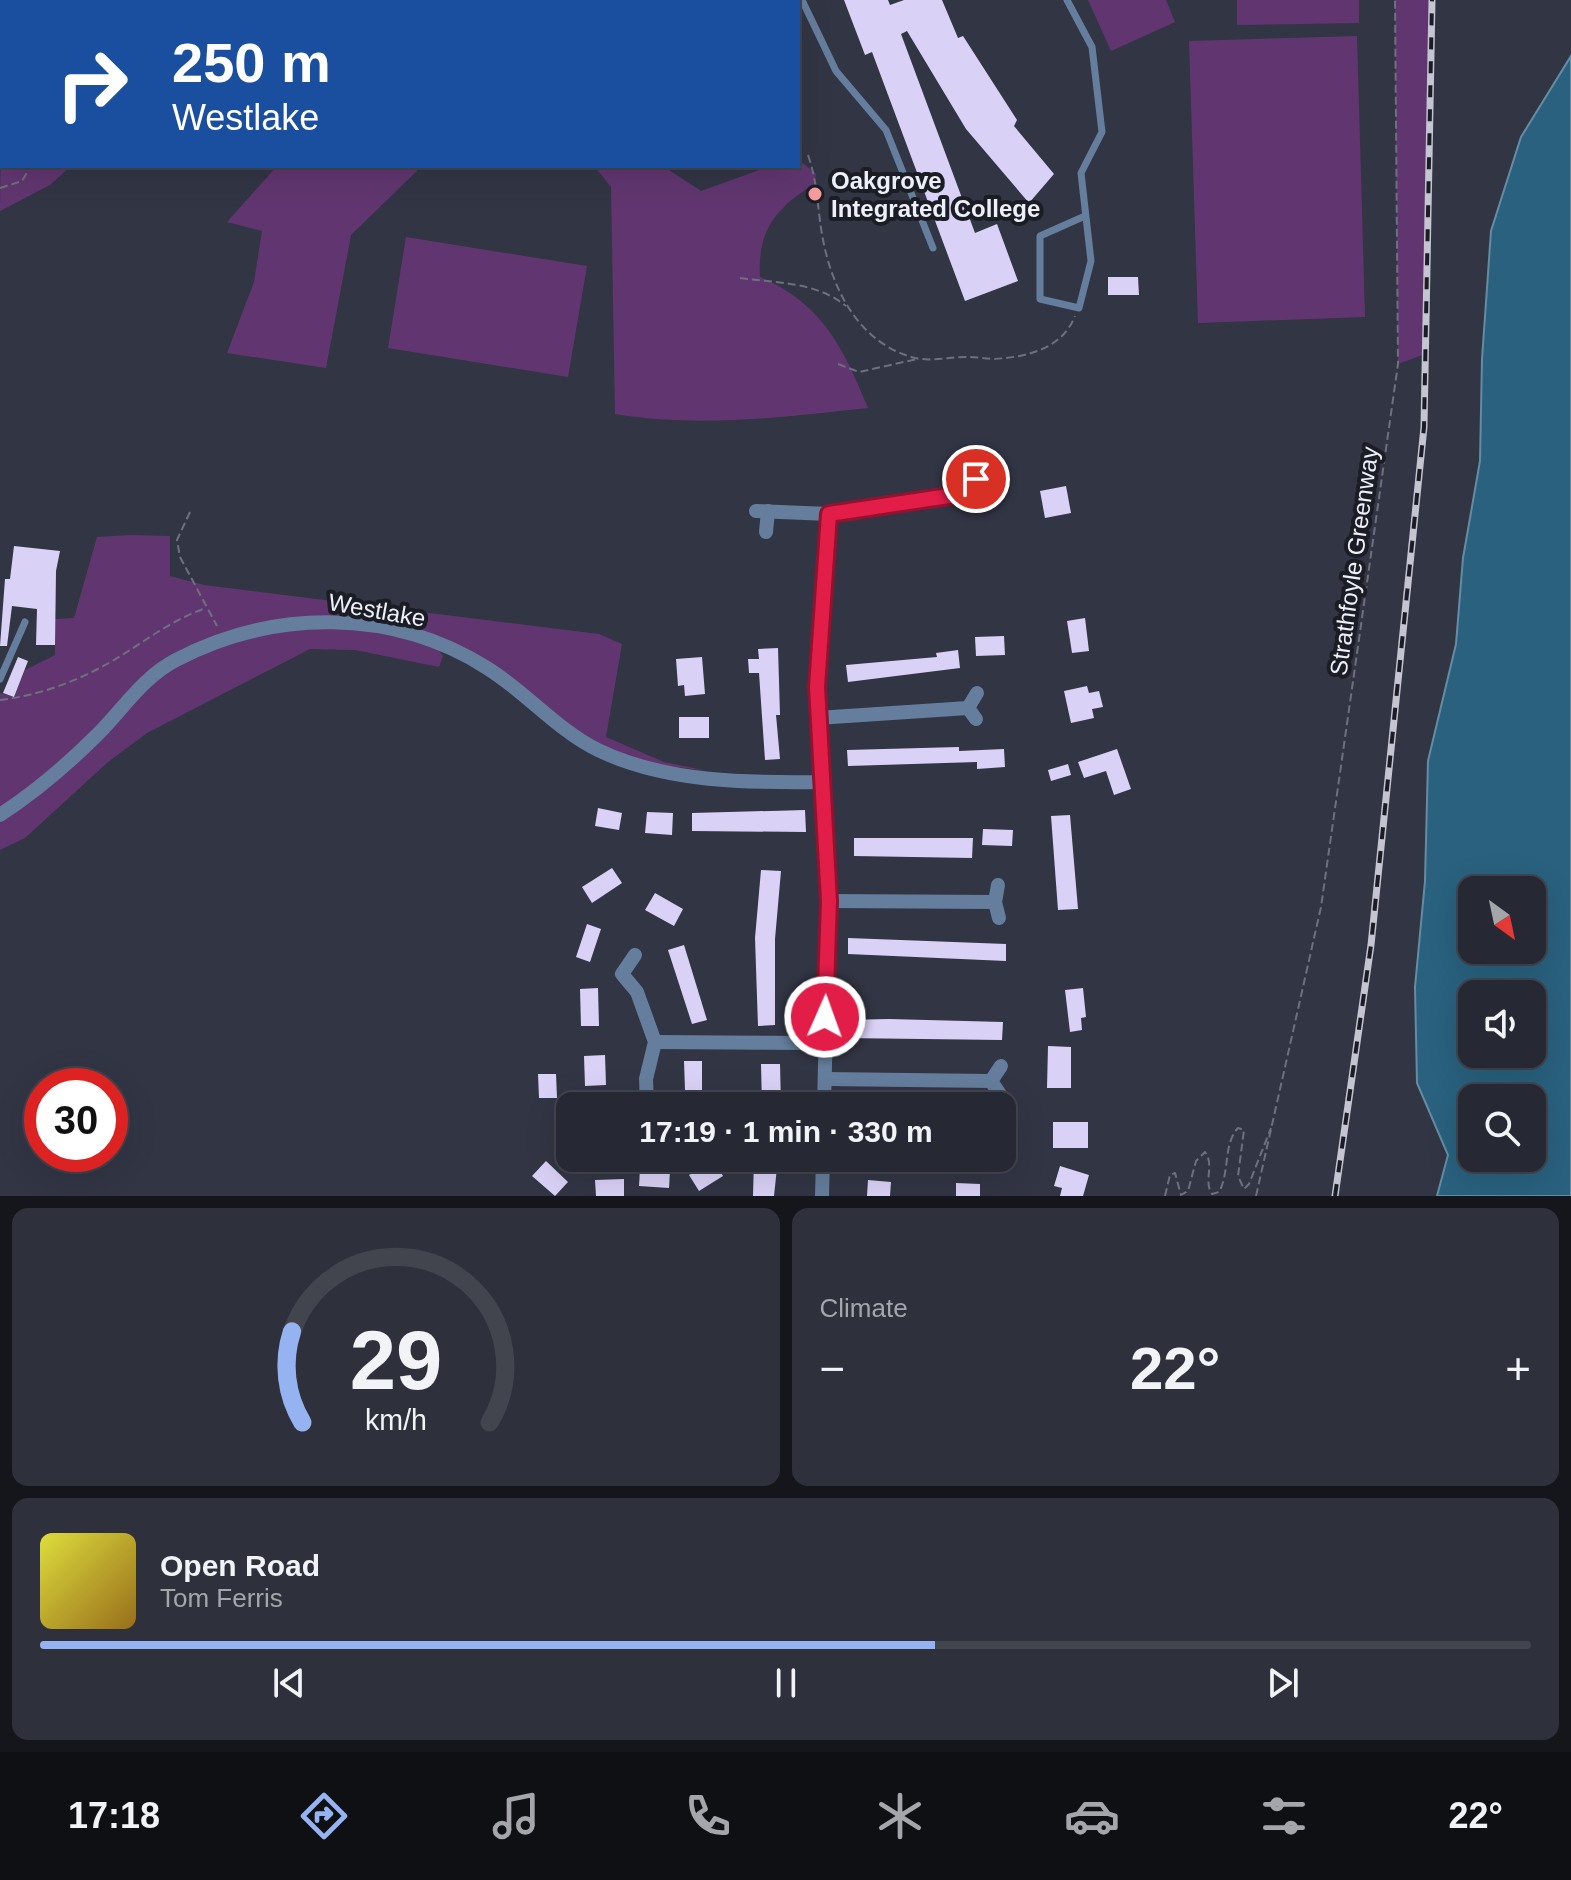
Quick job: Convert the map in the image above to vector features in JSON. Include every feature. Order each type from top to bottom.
[{"type":"street","points":[[766,532],[762,511],[829,514],[974,497],[976,479]]},
{"type":"street","points":[[825,1092],[829,901],[824,782],[817,718],[829,514]]},
{"type":"street","name":"Westlake","points":[[0,815],[39,787],[98,734],[134,693],[172,662],[224,637],[281,623],[323,621],[395,631],[470,657],[596,750],[642,768],[730,779],[824,782]]},
{"type":"street","points":[[817,718],[972,713],[977,693]]},
{"type":"street","points":[[998,885],[995,902],[999,918]]},
{"type":"street","points":[[829,901],[995,902]]},
{"type":"street","points":[[635,955],[622,974],[637,992],[655,1042],[646,1079],[646,1092]]},
{"type":"street","points":[[655,1042],[824,1043]]},
{"type":"street","points":[[991,1081],[1001,1066]]},
{"type":"street","points":[[825,1079],[991,1081]]},
{"type":"street","points":[[991,1081],[998,1092]]},
{"type":"street","points":[[822,1196],[823,1172]]},
{"type":"lane","points":[[802,0],[836,71],[886,130],[933,248]]},
{"type":"lane","points":[[1067,0],[1092,47],[1102,132],[1081,173],[1091,261],[1079,308],[1040,299],[1040,236],[1085,216]]},
{"type":"lane","points":[[0,679],[25,622]]},
{"type":"path","name":"Strathfoyle Greenway","points":[[1256,1196],[1321,907],[1398,364],[1395,0]]},
{"type":"path","points":[[808,155],[818,186],[820,221],[834,285],[868,332],[885,345],[918,359]]},
{"type":"path","points":[[0,188],[22,181],[30,168]]},
{"type":"path","points":[[740,278],[831,293],[850,309]]},
{"type":"path","points":[[838,364],[859,372],[918,359],[1006,358],[1038,351],[1068,333],[1079,308]]},
{"type":"path","points":[[190,512],[177,540],[180,557],[224,637]]},
{"type":"path","points":[[0,700],[20,698],[66,683],[108,664],[153,632],[206,608]]},
{"type":"path","name":"Strathfoyle Greenway","points":[[1165,1196],[1170,1175],[1175,1173],[1181,1195],[1188,1191],[1196,1161],[1205,1152],[1209,1158],[1208,1188],[1212,1194],[1219,1192],[1227,1169],[1230,1137],[1238,1128],[1244,1130],[1238,1176],[1244,1189],[1249,1184],[1273,1121]]},
{"type":"shaded area","points":[[1088,0],[1166,0],[1175,22],[1111,51]]},
{"type":"shaded area","points":[[1237,0],[1359,0],[1359,23],[1237,25]]},
{"type":"shaded area","points":[[1395,0],[1432,0],[1425,354],[1398,364]]},
{"type":"shaded area","points":[[1357,36],[1365,317],[1198,323],[1189,41]]},
{"type":"shaded area","points":[[800,161],[816,174],[814,184],[789,202],[772,222],[762,246],[760,277],[800,300],[815,314],[839,347],[868,408],[710,421],[615,414],[611,187],[596,168],[666,168],[701,191],[764,168],[800,168]]},
{"type":"shaded area","points":[[1,168],[69,168],[50,185],[0,211]]},
{"type":"shaded area","points":[[275,168],[420,168],[351,235],[326,368],[227,353],[254,282],[262,231],[227,222]]},
{"type":"shaded area","points":[[406,237],[587,266],[568,377],[388,348]]},
{"type":"shaded area","points":[[170,536],[170,576],[204,585],[599,634],[622,644],[606,737],[664,762],[708,771],[646,763],[609,749],[432,642],[443,656],[439,667],[355,650],[310,649],[147,733],[108,762],[25,838],[0,850],[0,693],[14,697],[25,670],[55,655],[55,619],[74,618],[97,537]]},
{"type":"water","points":[[1571,56],[1571,1196],[1437,1196],[1448,1155],[1417,1083],[1415,987],[1425,881],[1428,761],[1456,644],[1463,558],[1480,461],[1482,359],[1491,231],[1521,137]]},
{"type":"building","points":[[844,0],[888,0],[890,5],[904,0],[942,0],[958,38],[963,36],[1017,120],[1014,126],[1054,174],[1029,203],[966,129],[907,31],[901,34],[975,233],[997,224],[1018,281],[965,301],[872,52],[865,55]]},
{"type":"building","points":[[1108,277],[1138,277],[1139,295],[1108,295]]},
{"type":"building","points":[[1066,486],[1071,513],[1045,518],[1040,491]]},
{"type":"building","points":[[14,546],[60,551],[56,571],[55,645],[36,645],[37,609],[12,606],[7,646],[0,646],[5,579],[10,579]]},
{"type":"building","points":[[1085,618],[1089,651],[1072,653],[1067,621]]},
{"type":"building","points":[[1004,636],[1005,655],[976,656],[975,637]]},
{"type":"building","points":[[778,648],[780,715],[776,715],[780,759],[765,760],[759,673],[749,673],[748,659],[759,659],[758,649]]},
{"type":"building","points":[[958,650],[960,668],[848,682],[846,665],[937,657],[936,653]]},
{"type":"building","points":[[18,657],[28,661],[14,697],[3,693]]},
{"type":"building","points":[[702,657],[705,694],[685,696],[684,685],[678,686],[676,659]]},
{"type":"building","points":[[1087,686],[1089,693],[1099,691],[1103,707],[1092,709],[1094,718],[1071,723],[1064,691]]},
{"type":"building","points":[[679,717],[709,717],[709,738],[679,738]]},
{"type":"building","points":[[959,747],[959,751],[1004,749],[1005,767],[977,769],[977,762],[848,766],[847,750]]},
{"type":"building","points":[[1117,749],[1131,789],[1114,795],[1106,771],[1084,778],[1078,762]]},
{"type":"building","points":[[1068,764],[1071,775],[1051,781],[1048,770]]},
{"type":"building","points":[[598,808],[622,813],[619,830],[595,826]]},
{"type":"building","points":[[805,810],[806,832],[692,831],[692,813]]},
{"type":"building","points":[[647,812],[673,813],[672,835],[645,833]]},
{"type":"building","points":[[1070,815],[1078,909],[1058,910],[1051,816]]},
{"type":"building","points":[[983,829],[1013,830],[1012,846],[982,845]]},
{"type":"building","points":[[854,838],[973,838],[972,858],[854,856]]},
{"type":"building","points":[[612,868],[622,883],[592,903],[582,887]]},
{"type":"building","points":[[761,870],[781,871],[775,939],[775,1025],[758,1026],[755,938]]},
{"type":"building","points":[[655,893],[683,909],[674,926],[645,910]]},
{"type":"building","points":[[587,924],[601,929],[590,962],[576,957]]},
{"type":"building","points":[[848,938],[1006,944],[1006,961],[848,954]]},
{"type":"building","points":[[684,945],[707,1020],[692,1024],[668,950]]},
{"type":"building","points":[[598,988],[599,1026],[581,1026],[580,989]]},
{"type":"building","points":[[1083,988],[1086,1017],[1081,1018],[1082,1030],[1070,1032],[1065,990]]},
{"type":"building","points":[[843,1020],[1003,1022],[1002,1040],[843,1038]]},
{"type":"building","points":[[1048,1046],[1071,1047],[1071,1088],[1047,1088]]},
{"type":"building","points":[[605,1055],[606,1085],[585,1086],[584,1056]]},
{"type":"building","points":[[684,1061],[702,1061],[702,1090],[685,1090]]},
{"type":"building","points":[[761,1064],[780,1064],[781,1092],[762,1092]]},
{"type":"building","points":[[538,1074],[556,1074],[556,1098],[539,1098]]},
{"type":"building","points":[[1053,1122],[1088,1122],[1088,1148],[1053,1148]]},
{"type":"building","points":[[546,1161],[568,1182],[555,1196],[532,1176]]},
{"type":"building","points":[[1060,1166],[1089,1175],[1083,1196],[1060,1196],[1062,1188],[1054,1186]]},
{"type":"building","points":[[640,1172],[670,1172],[669,1188],[639,1186]]},
{"type":"building","points":[[694,1172],[721,1172],[723,1176],[699,1191],[689,1175]]},
{"type":"building","points":[[754,1172],[777,1172],[774,1196],[753,1196]]},
{"type":"building","points":[[624,1179],[624,1196],[596,1196],[595,1180]]},
{"type":"building","points":[[868,1180],[891,1182],[890,1196],[867,1196]]},
{"type":"building","points":[[956,1183],[980,1184],[980,1196],[956,1196]]},
{"type":"railway","points":[[1335,1196],[1371,945],[1424,427],[1432,0]]},
{"type":"place","name":"Oakgrove Integrated College","points":[[815,194]]},
{"type":"route","points":[[825,1017],[829,901],[817,687],[829,514],[969,493],[976,479]]}]
